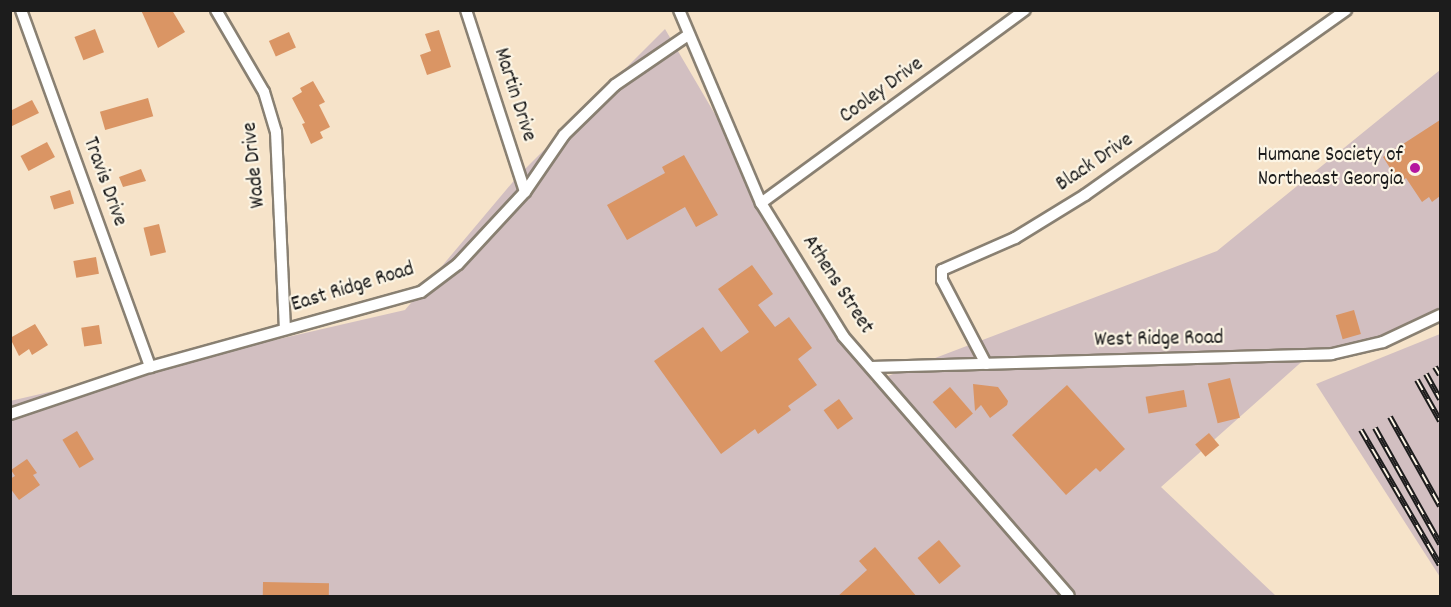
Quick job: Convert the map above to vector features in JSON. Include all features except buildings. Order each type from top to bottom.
[{"type":"street","name":"Travis Drive","points":[[21,10],[150,367]]},
{"type":"street","name":"Wade Drive","points":[[216,10],[264,92],[276,132],[285,329]]},
{"type":"street","name":"Martin Drive","points":[[466,10],[525,192]]},
{"type":"street","name":"Athens Street","points":[[679,10],[761,203],[843,336],[1069,597]]},
{"type":"street","name":"Cooley Drive","points":[[761,203],[1025,10]]},
{"type":"street","name":"Black Drive","points":[[986,364],[942,280],[942,270],[1015,238],[1084,195],[1346,10]]},
{"type":"street","name":"East Ridge Road","points":[[10,414],[150,367],[421,292],[458,264],[525,192],[564,135],[615,85],[688,35]]},
{"type":"street","name":"West Ridge Road","points":[[871,367],[1332,354],[1383,342],[1440,315]]},
{"type":"shaded area","points":[[665,29],[872,382],[1217,251],[1440,70],[1440,311],[1364,349],[1307,357],[1161,487],[1276,596],[11,596],[10,401],[405,310],[517,177]]},
{"type":"shaded area","points":[[1440,334],[1440,577],[1316,384]]},
{"type":"railway","points":[[1435,367],[1440,375]]},
{"type":"railway","points":[[1426,374],[1440,399]]},
{"type":"railway","points":[[1417,380],[1440,421]]},
{"type":"railway","points":[[1390,417],[1440,506]]},
{"type":"railway","points":[[1375,428],[1440,544]]},
{"type":"railway","points":[[1361,430],[1440,565]]},
{"type":"place","name":"Humane Society of Northeast Georgia","points":[[1415,168]]}]
